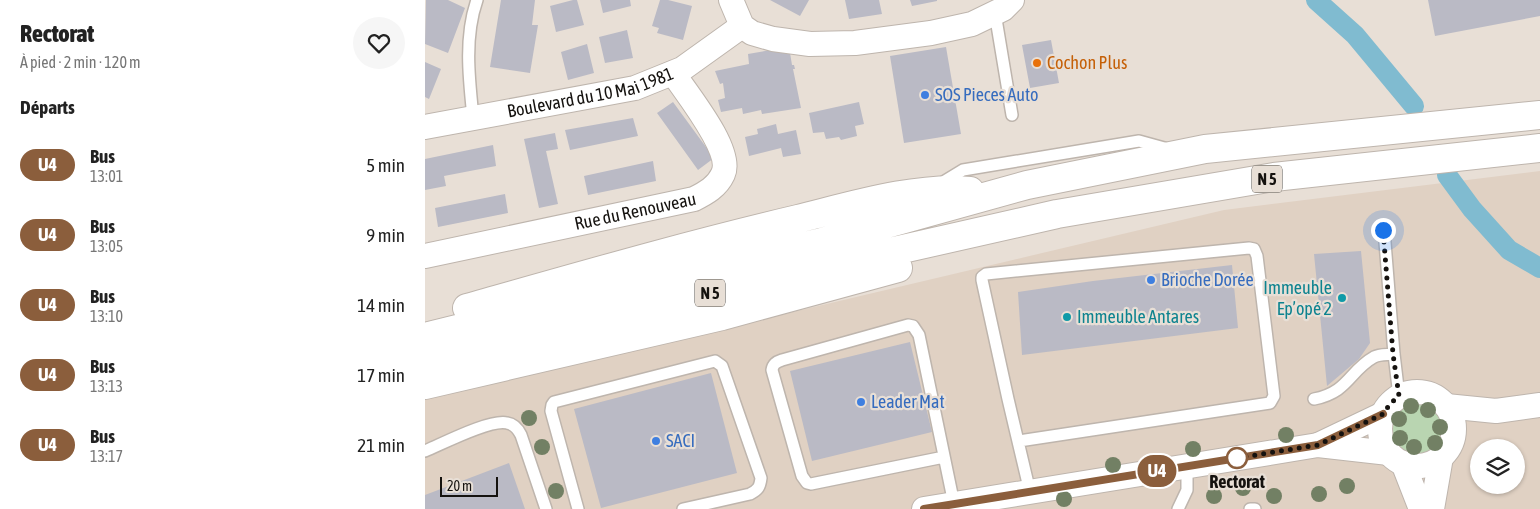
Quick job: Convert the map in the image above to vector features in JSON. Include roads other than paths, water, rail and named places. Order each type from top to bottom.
[{"type":"highway","name":"N 5","points":[[425,337],[653,280],[818,243],[1027,185],[1182,153],[1205,149],[1540,115]]},
{"type":"highway","name":"N 5","points":[[425,362],[813,269],[1057,214],[1274,177],[1540,148]]},
{"type":"highway","points":[[425,319],[704,241],[861,203],[928,191],[957,190],[993,194]]},
{"type":"highway","points":[[425,385],[722,316],[869,276],[941,256],[969,244],[996,228]]},
{"type":"street","points":[[731,0],[742,26],[751,33],[773,40],[809,44],[855,43],[931,33],[972,24],[1003,6]]},
{"type":"street","name":"Boulevard du 10 Mai 1981","points":[[425,128],[473,117],[635,88],[682,69],[742,26]]},
{"type":"street","name":"Rue du Renouveau","points":[[425,256],[694,199],[711,190],[724,174],[725,159],[717,139],[673,73]]},
{"type":"street","points":[[1318,445],[1396,458],[1413,466],[1433,463],[1441,457],[1451,444],[1453,437],[1454,426],[1452,416],[1447,406],[1439,399],[1419,392],[1399,396],[1383,414],[1380,424],[1383,444],[1396,458],[1421,509]]},
{"type":"street","points":[[1447,406],[1496,411],[1540,405]]},
{"type":"street","points":[[1453,437],[1496,411]]},
{"type":"street","points":[[924,509],[1318,445],[1383,414]]},
{"type":"street","points":[[1432,509],[1441,457]]},
{"type":"lane","points":[[473,117],[468,67],[472,16],[477,0]]},
{"type":"lane","points":[[1003,6],[1012,115]]},
{"type":"lane","points":[[928,191],[963,170],[1139,141],[1182,153]]},
{"type":"lane","points":[[1383,230],[1393,354],[1399,396]]},
{"type":"lane","points":[[1019,441],[1270,403],[1274,396],[1271,358],[1257,256],[1254,249],[986,274],[983,277],[981,280],[1007,399],[1019,441],[1030,492]]},
{"type":"lane","points":[[944,457],[807,484],[801,476],[772,370],[773,366],[782,360],[908,325],[913,326],[919,335],[955,504]]},
{"type":"lane","points":[[1314,399],[1330,395],[1340,389],[1374,357],[1393,354]]},
{"type":"lane","points":[[578,509],[551,411],[551,405],[554,402],[715,361],[723,366],[761,478],[761,484],[757,490],[728,504],[683,509]]},
{"type":"lane","points":[[425,451],[497,422],[512,424],[521,435],[545,509]]},
{"type":"lane","points":[[1178,509],[1187,490],[1187,466]]},
{"type":"lane","points":[[1250,509],[1255,509]]},
{"type":"waterway","points":[[1316,0],[1355,35],[1414,106]]},
{"type":"waterway","points":[[1447,175],[1472,209],[1509,250],[1540,268]]},
{"type":"place","name":"Cochon Plus","points":[[1037,63]]},
{"type":"place","name":"SOS Pieces Auto","points":[[925,95]]},
{"type":"place","name":"Brioche Dorée","points":[[1151,280]]},
{"type":"place","name":"Immeuble Ep’opé 2","points":[[1342,298]]},
{"type":"place","name":"Immeuble Antares","points":[[1067,317]]},
{"type":"place","name":"Leader Mat","points":[[861,402]]},
{"type":"place","name":"SACI","points":[[656,441]]},
{"type":"place","name":"Rectorat","points":[[1237,458]]}]
